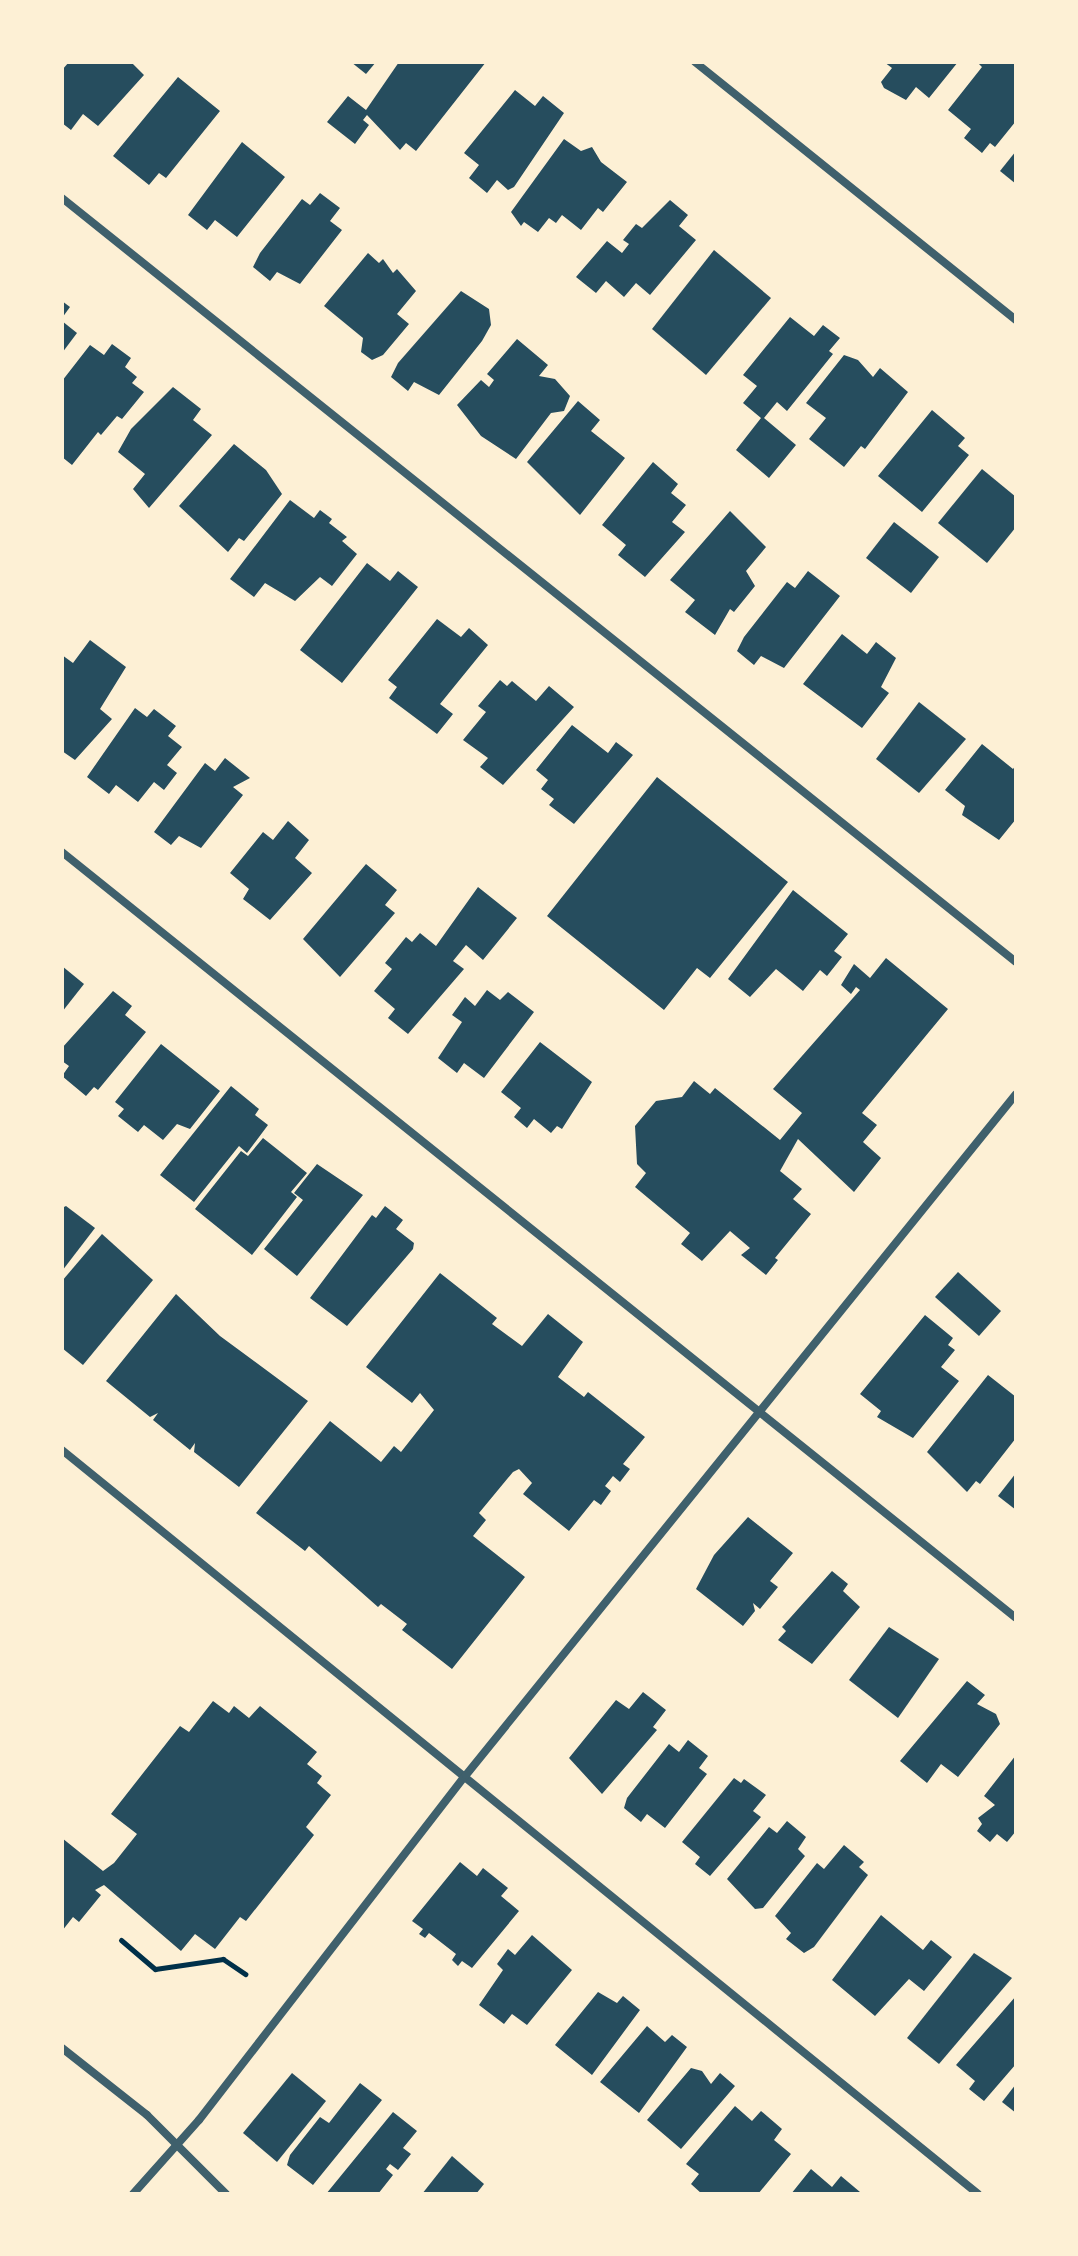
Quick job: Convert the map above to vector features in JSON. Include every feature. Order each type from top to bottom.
[{"type":"street","points":[[695,62],[1016,320]]},
{"type":"street","points":[[62,198],[1016,962]]},
{"type":"street","points":[[62,852],[1016,1618]]},
{"type":"street","points":[[133,2194],[174,2144],[199,2120],[466,1775],[1016,1094]]},
{"type":"street","points":[[62,1450],[466,1775],[978,2194]]},
{"type":"street","points":[[62,2048],[147,2115],[226,2194]]},
{"type":"path","points":[[121,1940],[155,1969],[223,1959],[245,1974]]},
{"type":"building","points":[[69,62],[131,62],[144,75],[98,126],[83,114],[71,130],[62,123],[62,70]]},
{"type":"building","points":[[351,62],[376,62],[366,74]]},
{"type":"building","points":[[399,62],[486,62],[416,151],[406,143],[400,150],[367,115],[363,120],[369,125],[355,144],[327,122],[348,96],[366,110]]},
{"type":"building","points":[[884,62],[958,62],[929,98],[916,87],[906,100],[884,88],[881,82],[892,68]]},
{"type":"building","points":[[977,62],[1016,62],[1016,121],[995,147],[990,143],[982,153],[964,138],[971,129],[948,110],[982,67]]},
{"type":"building","points":[[178,77],[220,111],[166,178],[159,173],[149,185],[113,156]]},
{"type":"building","points":[[515,90],[535,106],[543,96],[564,113],[514,187],[508,190],[497,180],[487,193],[469,178],[479,165],[464,153]]},
{"type":"building","points":[[564,139],[581,151],[592,147],[601,162],[627,182],[603,212],[598,208],[581,230],[562,215],[556,223],[549,218],[538,232],[524,222],[521,226],[511,212]]},
{"type":"building","points":[[242,142],[285,177],[237,237],[215,220],[207,230],[188,215]]},
{"type":"building","points":[[1016,151],[1016,184],[1000,171]]},
{"type":"building","points":[[320,193],[340,208],[330,221],[342,230],[300,284],[277,272],[270,281],[253,267],[260,253],[302,199],[310,205]]},
{"type":"building","points":[[670,200],[688,215],[679,226],[696,240],[650,295],[636,283],[624,297],[606,281],[596,293],[576,277],[607,241],[622,253],[629,244],[623,240],[636,224],[642,228]]},
{"type":"building","points":[[714,250],[771,298],[706,375],[652,329]]},
{"type":"building","points":[[368,253],[379,263],[383,259],[393,273],[397,269],[416,291],[397,314],[409,324],[383,355],[372,360],[361,352],[363,338],[324,306]]},
{"type":"building","points":[[461,291],[489,309],[491,325],[439,395],[414,382],[408,391],[391,377],[398,363]]},
{"type":"building","points":[[62,301],[70,307],[62,318]]},
{"type":"building","points":[[790,317],[814,336],[823,325],[840,338],[829,351],[833,354],[787,411],[777,402],[764,418],[796,445],[769,478],[736,450],[761,418],[743,403],[757,386],[743,375]]},
{"type":"building","points":[[62,321],[77,333],[62,353]]},
{"type":"building","points":[[517,339],[548,365],[539,376],[555,379],[570,396],[564,411],[551,413],[516,459],[481,436],[457,405],[481,380],[489,387],[494,380],[487,374]]},
{"type":"building","points":[[112,344],[131,358],[125,367],[137,377],[132,383],[144,392],[122,419],[117,416],[101,435],[98,432],[72,465],[62,457],[62,381],[90,345],[104,355]]},
{"type":"building","points":[[844,355],[858,360],[873,377],[880,368],[908,392],[865,449],[861,446],[844,467],[809,439],[826,418],[806,403]]},
{"type":"building","points":[[173,387],[201,409],[193,420],[212,435],[149,508],[133,489],[145,474],[118,452],[131,429]]},
{"type":"building","points":[[578,401],[600,420],[591,431],[625,458],[580,515],[527,462]]},
{"type":"building","points":[[932,410],[965,438],[958,446],[969,455],[922,512],[878,476]]},
{"type":"building","points":[[234,444],[266,470],[282,494],[244,541],[239,538],[228,552],[179,506]]},
{"type":"building","points":[[653,462],[678,484],[671,493],[686,505],[672,522],[685,532],[645,577],[618,555],[626,545],[602,525]]},
{"type":"building","points":[[982,469],[1016,497],[1016,527],[987,563],[938,523]]},
{"type":"building","points":[[290,500],[314,518],[320,510],[332,519],[329,523],[347,537],[342,541],[357,554],[332,586],[320,577],[295,601],[265,583],[254,597],[230,579]]},
{"type":"building","points":[[730,511],[766,547],[746,571],[755,586],[734,612],[730,609],[715,635],[685,612],[695,600],[670,580]]},
{"type":"building","points":[[894,522],[939,557],[911,593],[866,558]]},
{"type":"building","points":[[367,563],[390,581],[398,571],[418,587],[342,683],[300,650]]},
{"type":"building","points":[[808,571],[840,596],[784,668],[761,656],[754,665],[737,651],[744,637],[787,582],[795,588]]},
{"type":"building","points":[[437,619],[461,637],[469,628],[488,645],[440,704],[453,714],[437,734],[389,698],[397,687],[388,680]]},
{"type":"building","points":[[842,634],[867,654],[876,642],[896,658],[881,687],[889,693],[862,728],[803,684]]},
{"type":"building","points":[[90,640],[126,667],[100,709],[112,719],[75,760],[62,751],[62,655],[73,663]]},
{"type":"building","points":[[500,680],[507,686],[512,681],[536,701],[549,686],[574,707],[503,785],[480,767],[488,758],[463,740],[486,712],[478,706]]},
{"type":"building","points":[[919,702],[966,739],[919,793],[876,759]]},
{"type":"building","points":[[135,708],[147,717],[154,709],[176,726],[168,736],[182,747],[167,765],[177,773],[164,790],[154,782],[138,802],[116,785],[109,794],[87,777]]},
{"type":"building","points":[[572,725],[608,753],[616,742],[633,755],[574,824],[549,805],[554,799],[541,789],[548,780],[536,770]]},
{"type":"building","points":[[982,744],[1013,769],[1016,765],[1016,819],[999,840],[962,815],[965,806],[945,790]]},
{"type":"building","points":[[225,758],[250,778],[233,787],[243,795],[201,848],[179,836],[171,845],[154,832],[205,763],[215,771]]},
{"type":"building","points":[[657,777],[788,882],[710,978],[697,968],[664,1010],[547,916]]},
{"type":"building","points":[[288,821],[309,840],[295,858],[312,873],[270,920],[243,899],[249,889],[230,873],[263,832],[273,840]]},
{"type":"building","points":[[366,864],[397,890],[385,905],[395,913],[340,977],[303,939]]},
{"type":"building","points":[[478,887],[517,918],[483,960],[466,945],[453,961],[464,969],[408,1034],[388,1018],[395,1009],[374,991],[392,969],[385,963],[406,937],[412,942],[420,933],[436,946]]},
{"type":"building","points":[[793,890],[848,934],[834,951],[842,957],[827,976],[820,970],[803,991],[776,969],[750,997],[728,979]]},
{"type":"building","points":[[886,958],[948,1009],[862,1113],[877,1125],[863,1142],[881,1158],[854,1192],[798,1139],[780,1171],[802,1189],[793,1199],[811,1214],[775,1258],[778,1260],[766,1275],[741,1255],[750,1248],[730,1231],[702,1261],[681,1244],[690,1233],[635,1187],[646,1173],[637,1164],[635,1126],[656,1101],[682,1097],[694,1081],[710,1094],[715,1088],[780,1140],[802,1113],[773,1089],[860,990],[856,987],[851,994],[841,985],[854,964],[870,978]]},
{"type":"building","points":[[62,966],[84,984],[62,1012]]},
{"type":"building","points":[[487,990],[500,1000],[508,992],[534,1012],[484,1078],[464,1063],[457,1073],[438,1058],[462,1022],[452,1015],[465,997],[475,1006]]},
{"type":"building","points":[[113,991],[132,1006],[125,1015],[146,1032],[98,1090],[94,1087],[86,1096],[62,1076],[69,1066],[62,1061],[62,1048]]},
{"type":"building","points":[[540,1042],[592,1082],[562,1129],[557,1126],[551,1133],[534,1119],[527,1128],[514,1117],[521,1108],[501,1092]]},
{"type":"building","points":[[161,1044],[220,1091],[190,1129],[177,1124],[163,1140],[144,1125],[138,1132],[118,1116],[124,1109],[115,1102]]},
{"type":"building","points":[[231,1086],[259,1109],[255,1115],[268,1125],[247,1153],[239,1146],[194,1202],[160,1175]]},
{"type":"building","points":[[263,1138],[307,1173],[291,1192],[297,1197],[252,1255],[195,1209],[241,1151],[248,1156]]},
{"type":"building","points":[[317,1164],[363,1195],[297,1276],[264,1249],[303,1200],[294,1193]]},
{"type":"building","points":[[66,1206],[95,1228],[62,1271],[62,1208]]},
{"type":"building","points":[[385,1206],[403,1220],[396,1229],[414,1243],[413,1249],[347,1326],[310,1298],[372,1215],[376,1218]]},
{"type":"building","points":[[102,1234],[153,1280],[83,1365],[62,1348],[62,1281]]},
{"type":"building","points":[[958,1272],[1001,1311],[979,1336],[935,1297]]},
{"type":"building","points":[[440,1273],[497,1318],[492,1324],[522,1346],[548,1314],[583,1342],[558,1377],[584,1397],[588,1392],[645,1437],[623,1464],[630,1469],[620,1482],[613,1476],[605,1486],[611,1491],[601,1505],[594,1500],[569,1531],[523,1494],[532,1483],[519,1469],[513,1472],[479,1513],[486,1520],[473,1536],[525,1577],[452,1669],[402,1630],[407,1624],[381,1604],[378,1607],[309,1546],[305,1551],[256,1513],[330,1421],[381,1462],[394,1446],[401,1452],[434,1410],[420,1393],[412,1403],[366,1367]]},
{"type":"building","points":[[176,1294],[220,1336],[308,1401],[239,1487],[194,1452],[195,1443],[190,1450],[153,1420],[158,1413],[150,1417],[106,1381]]},
{"type":"building","points":[[925,1315],[953,1338],[948,1345],[955,1350],[941,1367],[959,1381],[913,1438],[877,1417],[881,1411],[860,1394]]},
{"type":"building","points":[[988,1375],[1016,1397],[1016,1438],[980,1484],[976,1481],[967,1492],[927,1452]]},
{"type":"building","points":[[1016,1473],[1016,1510],[998,1496]]},
{"type":"building","points":[[748,1517],[793,1553],[770,1581],[778,1587],[760,1609],[753,1603],[755,1611],[743,1626],[696,1589],[714,1555]]},
{"type":"building","points":[[832,1571],[848,1584],[843,1591],[860,1607],[812,1664],[778,1640],[786,1631],[782,1627]]},
{"type":"building","points":[[889,1627],[939,1659],[898,1718],[849,1680]]},
{"type":"building","points":[[967,1681],[985,1695],[977,1704],[996,1714],[1000,1724],[958,1777],[941,1764],[927,1783],[900,1761]]},
{"type":"building","points":[[643,1692],[666,1710],[653,1727],[657,1730],[602,1794],[569,1758],[616,1700],[629,1709]]},
{"type":"building","points":[[213,1701],[229,1713],[234,1706],[249,1718],[260,1706],[317,1752],[307,1764],[322,1776],[317,1783],[331,1795],[306,1827],[314,1835],[246,1921],[240,1917],[215,1949],[195,1934],[181,1951],[104,1885],[95,1890],[101,1895],[79,1922],[73,1917],[62,1931],[62,1838],[103,1871],[114,1863],[137,1834],[111,1814],[180,1726],[189,1732]]},
{"type":"building","points":[[688,1740],[708,1756],[699,1768],[707,1774],[665,1828],[647,1814],[641,1822],[624,1808],[627,1798],[669,1744],[679,1752]]},
{"type":"building","points":[[1016,1755],[1016,1831],[1007,1842],[997,1834],[990,1842],[977,1831],[982,1824],[978,1818],[995,1805],[984,1796]]},
{"type":"building","points":[[734,1778],[741,1783],[744,1779],[766,1795],[753,1811],[761,1817],[710,1876],[695,1864],[700,1857],[682,1842]]},
{"type":"building","points":[[787,1821],[806,1837],[798,1849],[805,1856],[763,1908],[755,1909],[727,1879],[769,1827],[777,1833]]},
{"type":"building","points":[[844,1845],[864,1862],[859,1867],[868,1875],[814,1947],[804,1953],[786,1939],[791,1933],[775,1916],[817,1863],[824,1869]]},
{"type":"building","points":[[460,1862],[477,1876],[483,1868],[508,1888],[501,1896],[519,1911],[472,1968],[462,1961],[458,1966],[452,1960],[456,1954],[429,1933],[425,1938],[419,1934],[423,1929],[412,1921]]},
{"type":"building","points":[[881,1915],[923,1950],[931,1940],[952,1957],[924,1991],[909,1979],[875,2016],[832,1980]]},
{"type":"building","points":[[532,1935],[572,1970],[527,2025],[512,2014],[504,2024],[479,2005],[503,1970],[497,1964],[508,1949],[515,1955]]},
{"type":"building","points":[[974,1953],[1012,1978],[939,2064],[907,2038]]},
{"type":"building","points":[[598,1992],[617,2003],[623,1996],[640,2010],[592,2075],[555,2045]]},
{"type":"building","points":[[1016,1996],[1016,2064],[984,2101],[969,2089],[975,2081],[956,2065]]},
{"type":"building","points":[[647,2026],[665,2042],[672,2035],[687,2047],[639,2113],[600,2082]]},
{"type":"building","points":[[691,2068],[702,2071],[711,2084],[720,2073],[735,2086],[681,2149],[647,2120]]},
{"type":"building","points":[[292,2073],[326,2101],[277,2162],[243,2133]]},
{"type":"building","points":[[360,2083],[382,2100],[313,2185],[287,2165],[290,2155],[320,2117],[329,2123]]},
{"type":"building","points":[[1016,2084],[1016,2113],[1002,2102]]},
{"type":"building","points":[[735,2106],[752,2121],[761,2111],[782,2129],[774,2140],[791,2154],[758,2194],[702,2194],[691,2184],[699,2174],[686,2164]]},
{"type":"building","points":[[393,2112],[417,2131],[403,2148],[411,2154],[398,2170],[390,2164],[386,2169],[393,2175],[378,2194],[326,2194]]},
{"type":"building","points":[[452,2156],[484,2184],[476,2194],[422,2194]]},
{"type":"building","points":[[811,2169],[832,2187],[841,2176],[860,2192],[791,2194]]}]
